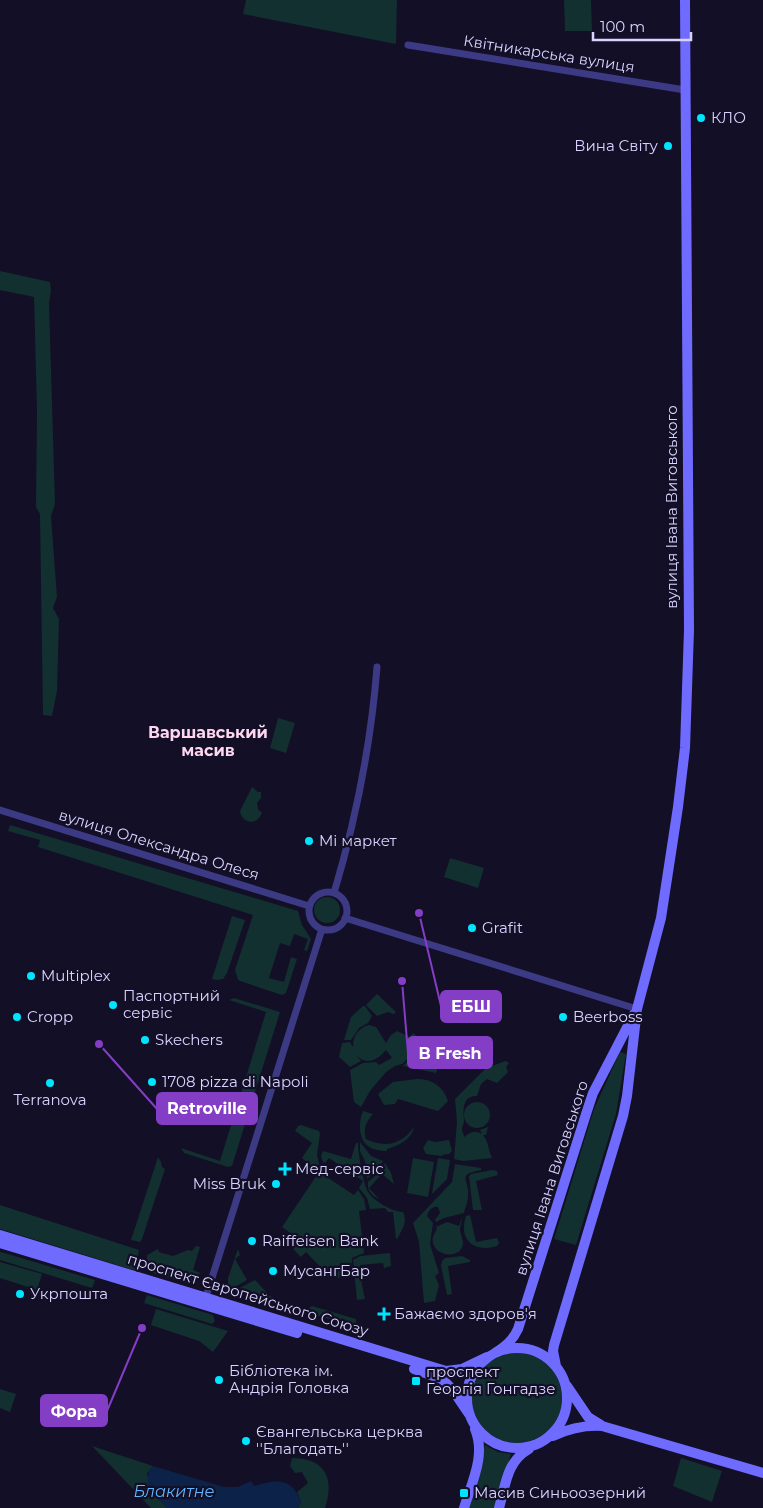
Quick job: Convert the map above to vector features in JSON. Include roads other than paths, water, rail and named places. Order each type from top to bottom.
[{"type":"main road","name":"вулиця Івана Виговського","points":[[556,1366],[553,1351],[554,1345],[623,1116],[637,1009],[661,918],[685,748],[688,622],[685,0]]},
{"type":"main road","name":"вулиця Івана Виговського","points":[[491,1355],[508,1344],[514,1338],[518,1329],[593,1093],[619,1040],[637,1009]]},
{"type":"main road","name":"проспект Європейського Союзу","points":[[0,1235],[442,1378],[452,1389],[471,1418]]},
{"type":"main road","name":"проспект Європейського Союзу","points":[[0,1243],[446,1371],[462,1369],[491,1355]]},
{"type":"main road","points":[[464,1508],[480,1451],[479,1438],[471,1418],[466,1393],[469,1382],[479,1364],[491,1355],[514,1348],[523,1348],[541,1354],[556,1366],[588,1417],[602,1426]]},
{"type":"main road","points":[[471,1418],[487,1439],[501,1446],[516,1448],[541,1442],[558,1427],[566,1410],[567,1392],[565,1383]]},
{"type":"main road","points":[[499,1508],[513,1462],[520,1454],[574,1427],[587,1425],[602,1426],[763,1473]]},
{"type":"street","name":"Квітникарська вулиця","points":[[408,45],[685,90]]},
{"type":"street","points":[[334,893],[353,826],[366,759],[375,698],[377,667]]},
{"type":"street","name":"вулиця Олександра Олеся","points":[[0,810],[309,906]]},
{"type":"street","points":[[326,892],[334,893],[340,896],[345,903],[346,912],[345,918],[337,927],[330,930],[314,924],[309,914],[309,906],[314,897],[326,892]]},
{"type":"street","points":[[345,918],[637,1009]]},
{"type":"street","points":[[205,1302],[322,928]]},
{"type":"water","name":"Блакитне","points":[[153,1466],[224,1487],[238,1487],[251,1481],[254,1486],[277,1481],[283,1482],[293,1488],[301,1502],[298,1508],[167,1508],[153,1493],[148,1483],[147,1478]]},
{"type":"place","name":"КЛО","points":[[701,118]]},
{"type":"place","name":"Вина Світу","points":[[668,146]]},
{"type":"place","name":"Mi маркет","points":[[309,841]]},
{"type":"place","name":"ЕБШ","points":[[419,913]]},
{"type":"place","name":"Grafit","points":[[472,928]]},
{"type":"place","name":"Multiplex","points":[[31,976]]},
{"type":"place","name":"B Fresh","points":[[402,981]]},
{"type":"place","name":"Паспортний сервіс","points":[[113,1005]]},
{"type":"place","name":"Cropp","points":[[17,1017]]},
{"type":"place","name":"Beerboss","points":[[563,1017]]},
{"type":"place","name":"Skechers","points":[[145,1040]]},
{"type":"place","name":"Retroville","points":[[99,1044]]},
{"type":"place","name":"1708 pizza di Napoli","points":[[152,1082]]},
{"type":"place","name":"Terranova","points":[[50,1083]]},
{"type":"place","name":"Мед-сервіс","points":[[285,1169]]},
{"type":"place","name":"Miss Bruk","points":[[276,1184]]},
{"type":"place","name":"Raiffeisen Bank","points":[[252,1241]]},
{"type":"place","name":"МусангБар","points":[[273,1271]]},
{"type":"place","name":"Укрпошта","points":[[20,1294]]},
{"type":"place","name":"Бажаємо здоров'я","points":[[384,1314]]},
{"type":"place","name":"Фора","points":[[142,1328]]},
{"type":"place","name":"Бібліотека ім. Андрія Головка","points":[[219,1380]]},
{"type":"place","name":"проспект Георгія Гонгадзе","points":[[416,1381]]},
{"type":"place","name":"Євангельська церква ''Благодать''","points":[[246,1441]]},
{"type":"place","name":"Масив Синьоозерний","points":[[464,1493]]},
{"type":"district","name":"Варшавський масив","points":[[208,741]]}]
